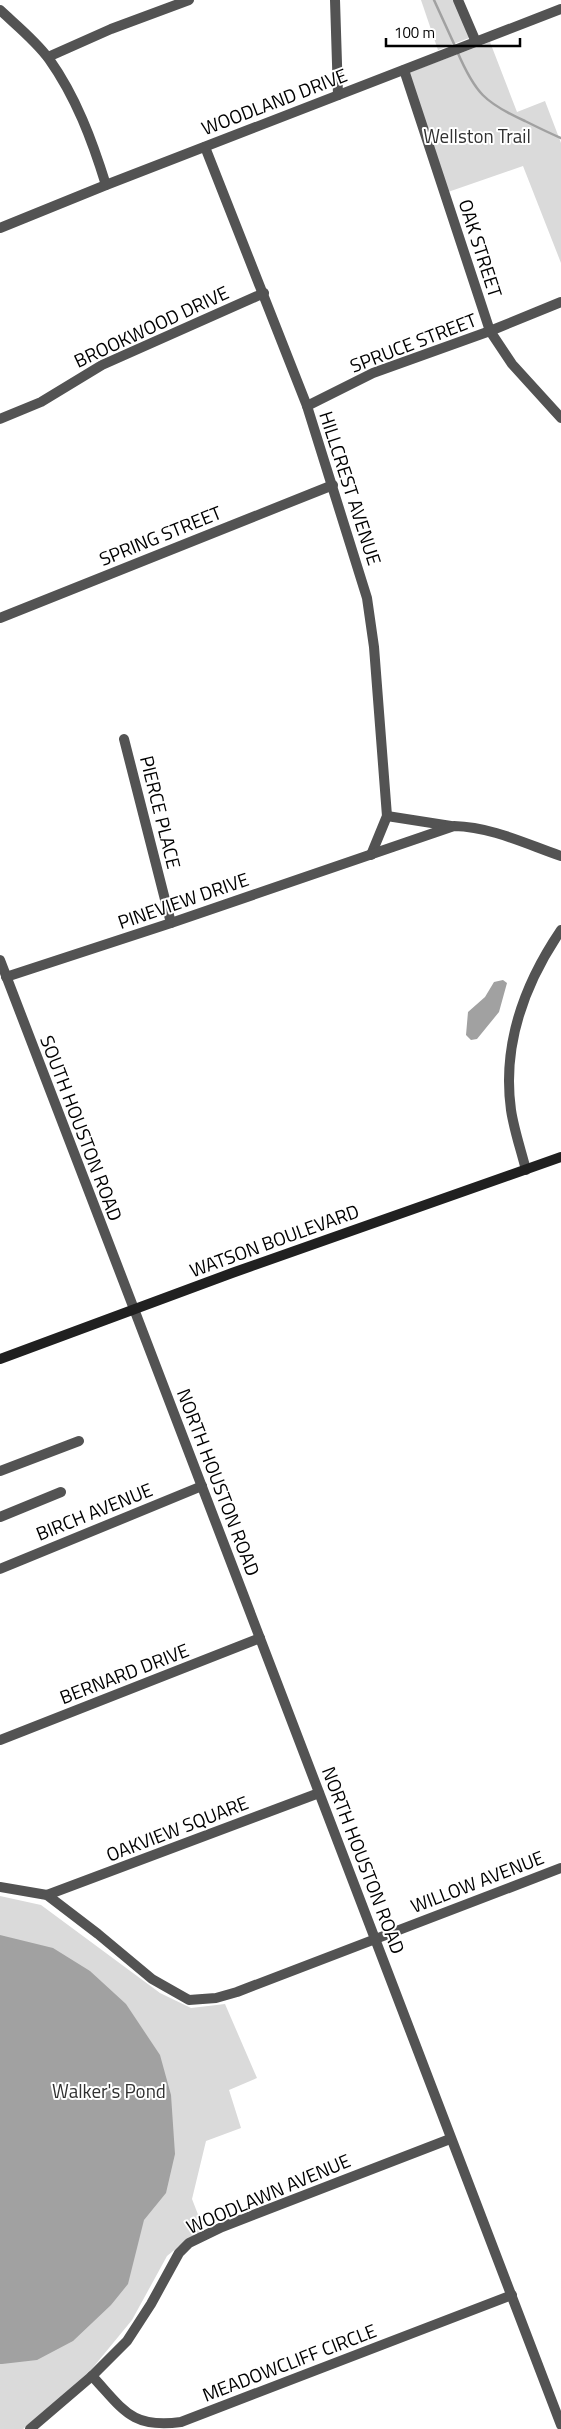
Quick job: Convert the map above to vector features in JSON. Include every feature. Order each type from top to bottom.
[{"type":"main road","name":"WATSON BOULEVARD","points":[[0,1359],[134,1309],[561,1157]]},
{"type":"street","points":[[48,57],[111,29],[189,0]]},
{"type":"street","points":[[335,0],[338,95]]},
{"type":"street","points":[[458,0],[471,44]]},
{"type":"street","name":"WOODLAND DRIVE","points":[[0,228],[106,185],[561,9]]},
{"type":"street","points":[[0,10],[48,57],[70,93],[90,134],[106,185]]},
{"type":"street","name":"OAK STREET","points":[[404,70],[490,331],[512,364],[561,418]]},
{"type":"street","name":"HILLCREST AVENUE","points":[[205,147],[307,406],[367,598],[374,648],[387,816],[371,855]]},
{"type":"street","name":"BROOKWOOD DRIVE","points":[[0,419],[41,402],[102,365],[264,293]]},
{"type":"street","name":"SPRUCE STREET","points":[[307,406],[373,373],[490,331],[561,302]]},
{"type":"street","name":"SPRING STREET","points":[[0,618],[333,485]]},
{"type":"street","name":"PIERCE PLACE","points":[[124,739],[171,924]]},
{"type":"street","points":[[387,816],[454,826],[474,827],[561,856]]},
{"type":"street","name":"PINEVIEW DRIVE","points":[[6,977],[171,924],[454,826]]},
{"type":"street","points":[[526,1170],[511,1112],[509,1074],[512,1041],[527,990],[561,930]]},
{"type":"street","name":"SOUTH HOUSTON ROAD","points":[[0,960],[134,1309]]},
{"type":"street","name":"NORTH HOUSTON ROAD","points":[[134,1309],[561,2425]]},
{"type":"street","points":[[0,1471],[79,1440]]},
{"type":"street","name":"BIRCH AVENUE","points":[[0,1568],[202,1486]]},
{"type":"street","points":[[0,1517],[61,1492]]},
{"type":"street","name":"BERNARD DRIVE","points":[[0,1740],[260,1638]]},
{"type":"street","name":"OAKVIEW SQUARE","points":[[48,1896],[319,1793]]},
{"type":"street","name":"WILLOW AVENUE","points":[[48,1896],[152,1979],[189,2000],[216,1998],[237,1992],[561,1868]]},
{"type":"street","points":[[0,1887],[48,1896]]},
{"type":"street","name":"WOODLAWN AVENUE","points":[[30,2429],[92,2376],[127,2341],[151,2304],[171,2263],[189,2243],[222,2227],[450,2139]]},
{"type":"street","name":"MEADOWCLIFF CIRCLE","points":[[92,2376],[133,2420],[148,2425],[181,2422],[512,2295]]},
{"type":"green space","points":[[421,0],[454,0],[469,38],[438,50]]},
{"type":"green space","name":"Wellston Trail","points":[[490,42],[517,112],[545,101],[561,143],[561,263],[523,166],[448,192],[408,73]]},
{"type":"green space","name":"Walker's Pond","points":[[0,1896],[41,1905],[160,1993],[191,2008],[225,2004],[257,2078],[229,2090],[241,2128],[206,2141],[192,2199],[204,2230],[184,2242],[167,2256],[132,2320],[86,2376],[23,2429],[0,2429]]},
{"type":"shaded area","points":[[503,980],[507,983],[499,1012],[477,1039],[471,1040],[466,1035],[468,1012],[485,997],[494,982]]},
{"type":"shaded area","name":"Walker's Pond","points":[[0,1935],[53,1948],[90,1971],[126,2004],[160,2055],[171,2095],[175,2154],[166,2193],[144,2220],[128,2284],[111,2305],[73,2341],[37,2360],[2,2364],[0,2364]]},
{"type":"waterway","points":[[434,0],[455,46]]},
{"type":"waterway","points":[[457,51],[476,87],[491,102],[511,115],[561,138]]}]
